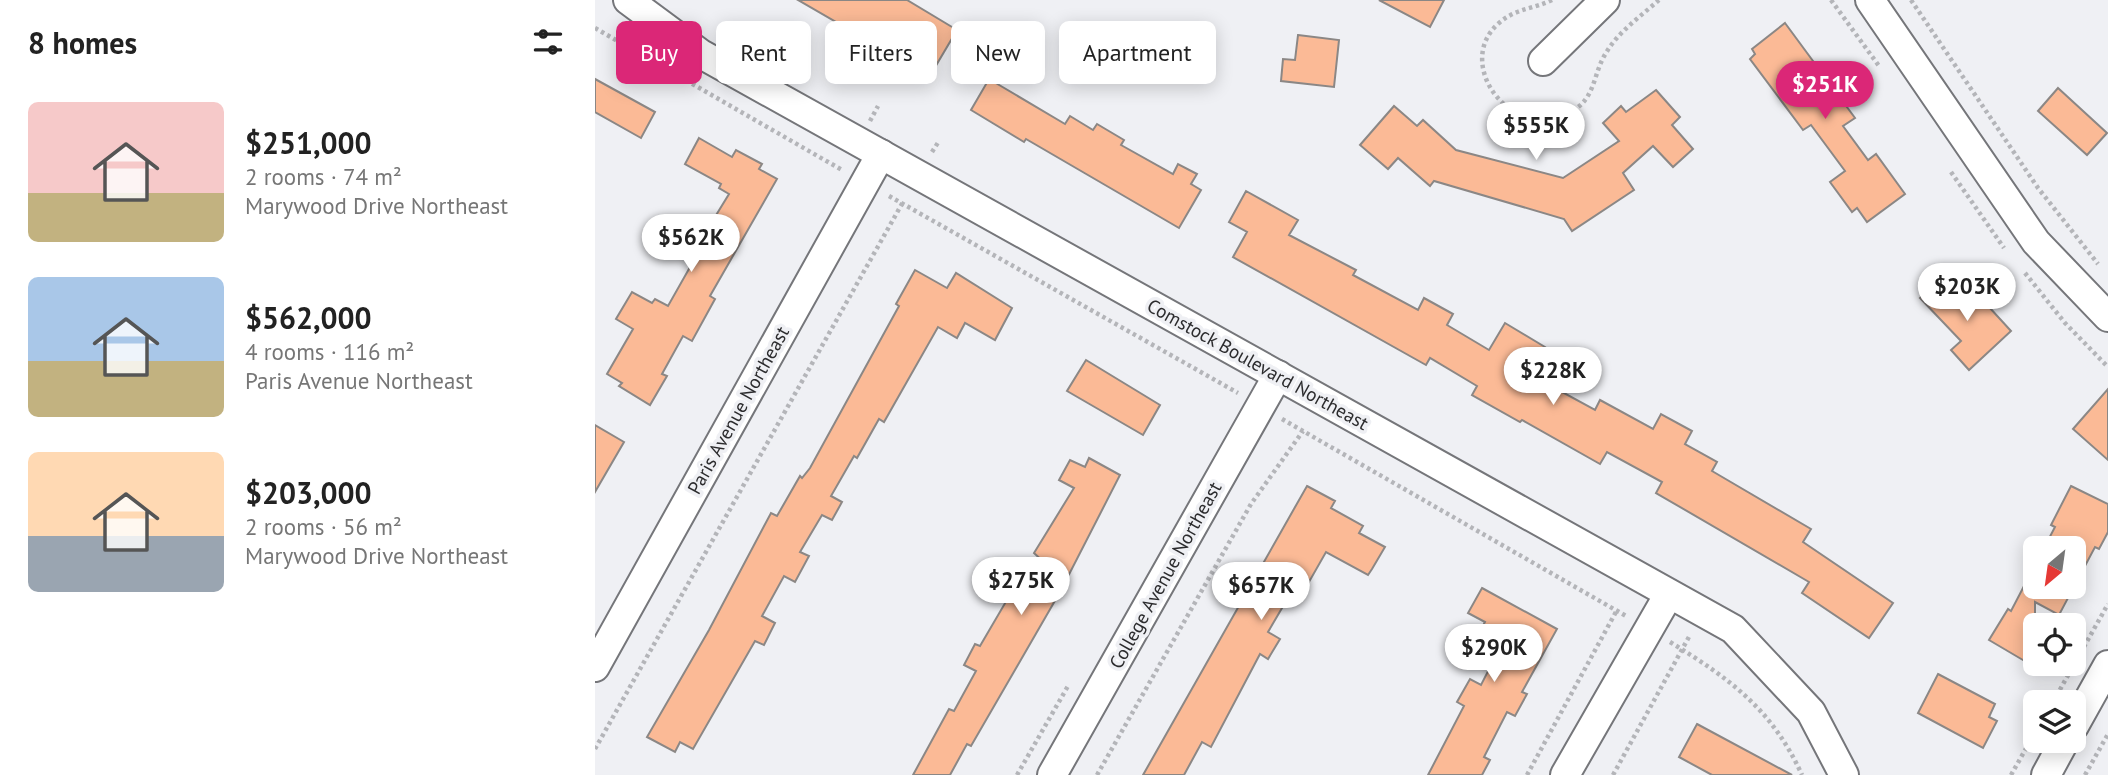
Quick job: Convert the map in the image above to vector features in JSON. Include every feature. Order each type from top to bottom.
[{"type":"street","name":"Comstock Boulevard Northeast","points":[[628,0],[701,54],[1733,629],[1811,712],[1844,775]]},
{"type":"street","points":[[1543,61],[1605,0]]},
{"type":"street","points":[[1870,0],[2036,242],[2108,317]]},
{"type":"street","name":"Paris Avenue Northeast","points":[[595,667],[881,154]]},
{"type":"street","name":"College Avenue Northeast","points":[[1052,775],[1278,375]]},
{"type":"street","points":[[1565,775],[1669,594]]},
{"type":"street","points":[[2086,704],[2108,665]]},
{"type":"street","points":[[2046,775],[2058,753]]},
{"type":"path","points":[[1911,0],[2038,188],[2099,265]]},
{"type":"path","points":[[595,28],[1618,610],[1739,687],[1780,733],[1802,775]]},
{"type":"path","points":[[595,748],[939,141]]},
{"type":"path","points":[[1097,775],[1251,504],[1303,431]]},
{"type":"path","points":[[2060,690],[2108,604]]},
{"type":"path","points":[[1527,775],[1618,610]]},
{"type":"path","points":[[1613,775],[1703,613]]},
{"type":"path","points":[[2085,775],[2108,734]]},
{"type":"path","points":[[2011,775],[2023,753]]},
{"type":"building","points":[[798,0],[907,0],[951,26],[951,40],[937,64],[937,21],[834,21]]},
{"type":"building","points":[[1379,0],[1444,0],[1430,27]]},
{"type":"building","points":[[1785,23],[1855,118],[1843,126],[1868,160],[1876,154],[1905,194],[1867,222],[1857,208],[1852,212],[1830,182],[1845,171],[1811,125],[1803,130],[1750,59],[1755,54],[1752,49]]},
{"type":"building","points":[[1298,35],[1339,40],[1334,87],[1281,81],[1283,59],[1295,60]]},
{"type":"building","points":[[595,79],[655,112],[641,138],[595,112]]},
{"type":"building","points":[[986,84],[997,84],[1065,124],[1070,116],[1093,130],[1097,124],[1124,140],[1121,145],[1173,174],[1178,164],[1197,174],[1191,184],[1201,190],[1179,228],[971,110]]},
{"type":"building","points":[[2058,88],[2107,133],[2087,155],[2038,111]]},
{"type":"building","points":[[1656,90],[1680,117],[1672,125],[1693,149],[1673,167],[1653,146],[1623,173],[1634,190],[1572,231],[1564,219],[1434,181],[1430,186],[1398,158],[1388,169],[1360,145],[1394,106],[1417,126],[1423,120],[1456,150],[1563,178],[1619,141],[1603,123],[1621,106],[1626,112]]},
{"type":"building","points":[[699,138],[732,157],[736,150],[762,164],[759,169],[777,179],[710,296],[715,299],[692,341],[683,336],[662,374],[667,376],[650,405],[619,386],[622,383],[607,374],[633,329],[616,319],[632,292],[652,303],[655,299],[668,306],[698,253],[694,251],[729,194],[719,188],[721,184],[685,164]]},
{"type":"building","points":[[1246,191],[1298,220],[1289,235],[1356,270],[1353,275],[1418,310],[1424,298],[1453,314],[1447,325],[1489,350],[1505,323],[1545,347],[1529,374],[1595,410],[1600,400],[1653,429],[1661,414],[1692,431],[1685,444],[1717,462],[1712,471],[1811,529],[1803,542],[1893,603],[1869,638],[1802,593],[1809,582],[1656,493],[1662,482],[1607,452],[1600,464],[1472,395],[1477,386],[1430,358],[1426,365],[1233,257],[1247,232],[1229,222]]},
{"type":"building","points":[[915,270],[947,288],[956,273],[1012,308],[995,340],[965,323],[957,338],[938,327],[884,422],[879,419],[831,496],[842,502],[832,520],[822,515],[800,552],[809,556],[795,582],[784,576],[762,616],[775,623],[764,645],[755,641],[693,749],[680,742],[675,752],[647,737],[709,630],[771,513],[777,516],[800,476],[802,478],[810,468],[899,306],[896,304]]},
{"type":"building","points":[[1940,279],[1966,306],[1978,295],[2011,331],[1969,370],[1951,350],[1961,341],[1920,298]]},
{"type":"building","points":[[1086,360],[1160,405],[1143,435],[1067,391]]},
{"type":"building","points":[[2108,389],[2108,460],[2073,429]]},
{"type":"building","points":[[595,425],[624,442],[595,492]]},
{"type":"building","points":[[1089,458],[1120,475],[1060,592],[971,746],[967,744],[950,775],[913,775],[949,709],[954,711],[976,671],[964,665],[975,644],[980,646],[1011,593],[1025,601],[1046,564],[1034,553],[1074,488],[1059,480],[1070,460],[1085,467]]},
{"type":"building","points":[[1307,486],[1335,501],[1331,508],[1363,526],[1359,533],[1385,547],[1368,575],[1326,552],[1301,596],[1292,591],[1268,632],[1280,639],[1268,659],[1260,654],[1211,747],[1202,742],[1184,775],[1143,775]]},
{"type":"building","points":[[2071,486],[2108,504],[2108,532],[2099,549],[2095,547],[2086,564],[2086,536],[2050,536],[2055,527],[2051,525]]},
{"type":"building","points":[[1482,588],[1557,629],[1522,692],[1527,694],[1515,716],[1507,712],[1484,757],[1490,760],[1482,775],[1428,775],[1464,706],[1457,702],[1470,679],[1481,685],[1500,648],[1491,643],[1493,639],[1480,631],[1485,622],[1468,613]]},
{"type":"building","points":[[2023,588],[2023,599],[2067,599],[2060,613],[2035,602],[2035,613],[2023,613],[2023,660],[1989,640],[2008,609],[2011,611]]},
{"type":"building","points":[[1938,674],[1995,704],[1989,717],[1997,721],[1983,748],[1918,713]]},
{"type":"building","points":[[1697,724],[1792,775],[1712,775],[1679,757]]}]
